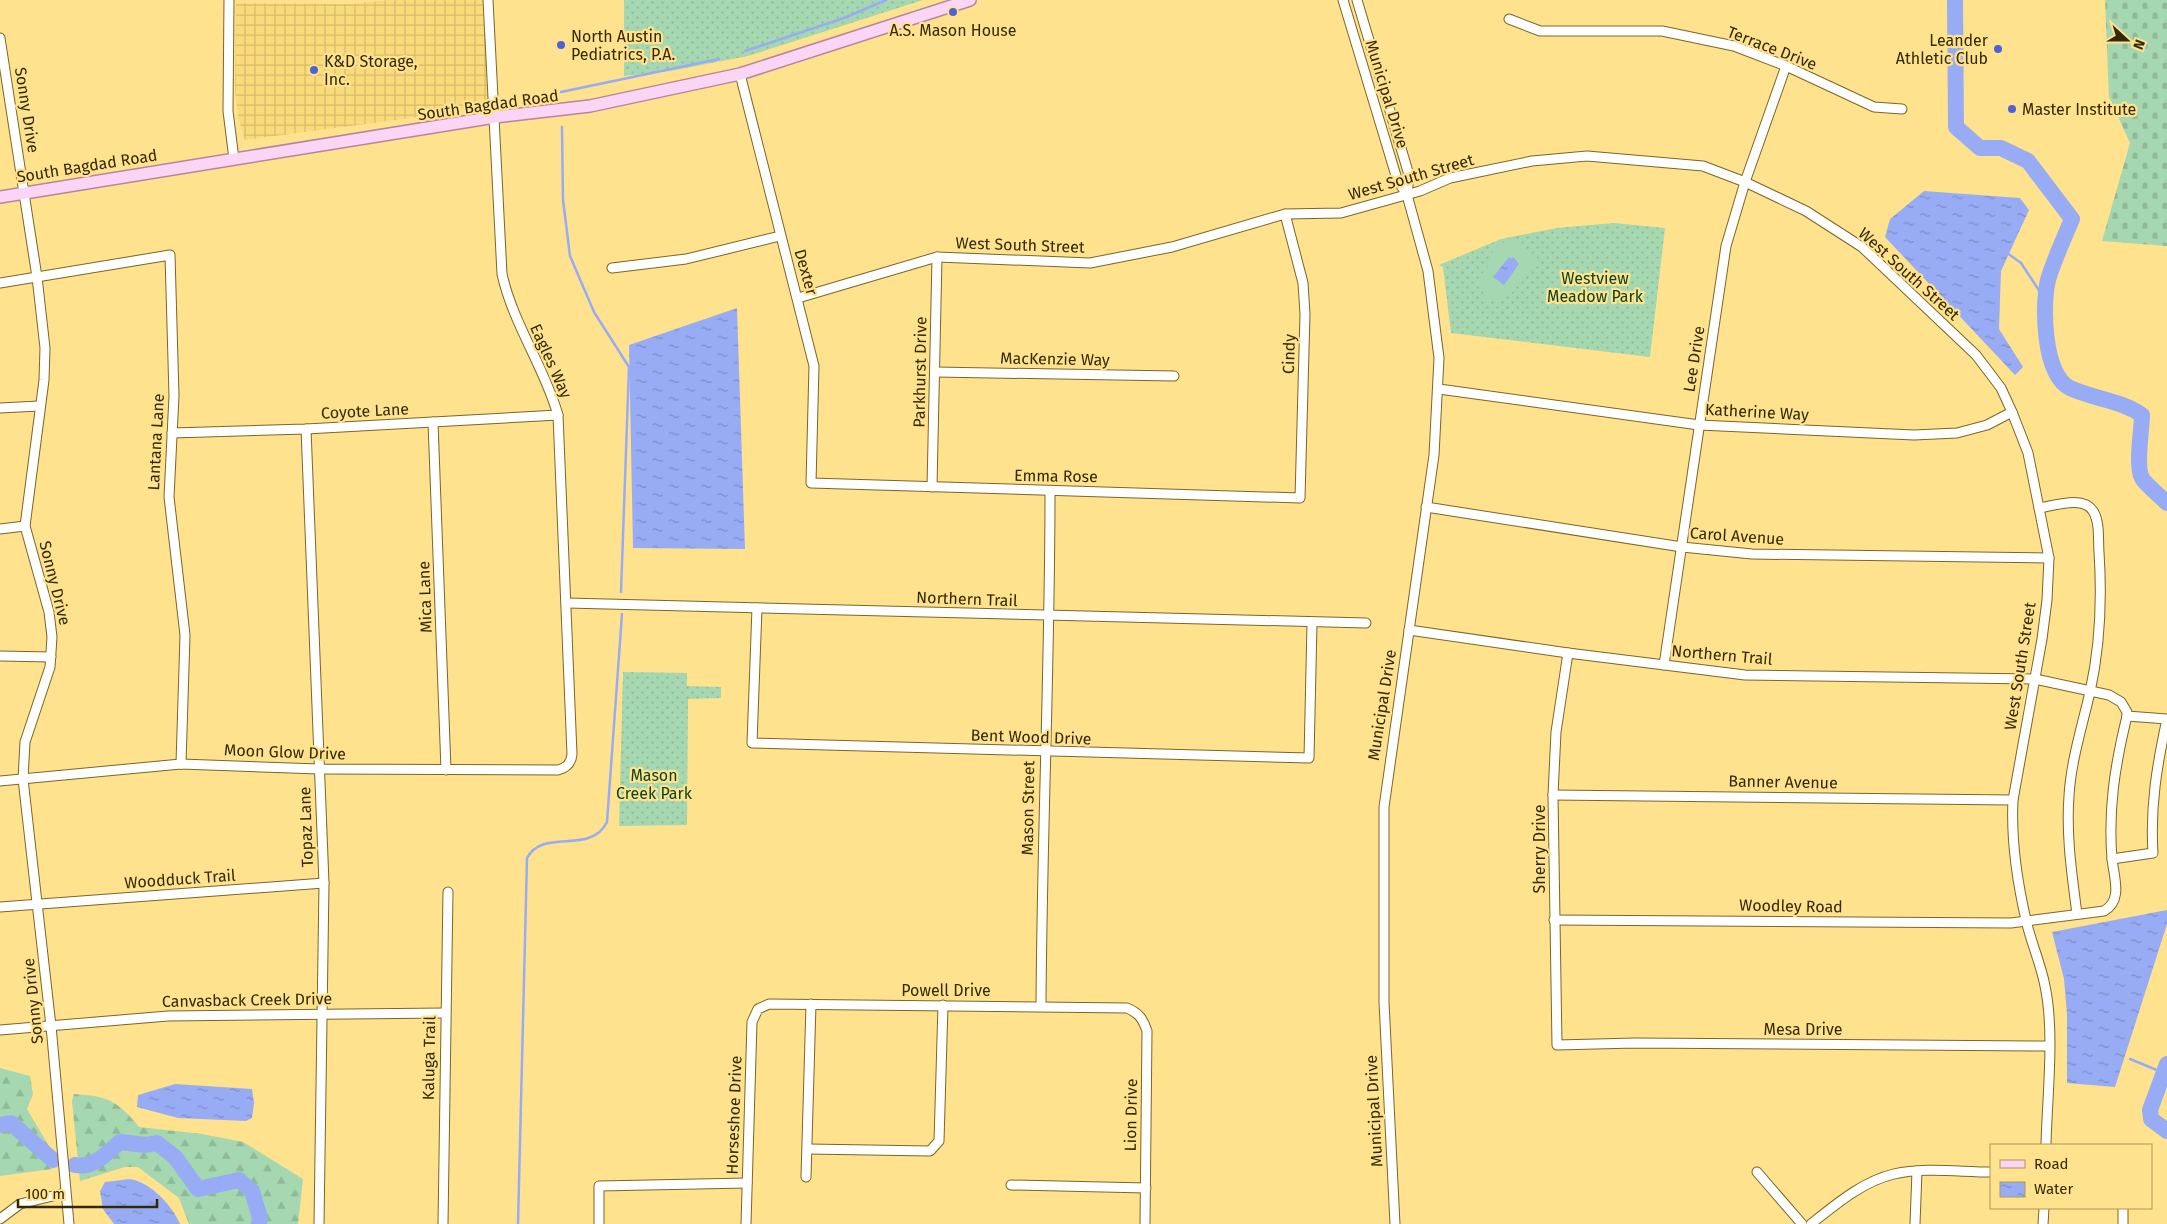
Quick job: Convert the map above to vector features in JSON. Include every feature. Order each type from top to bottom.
[{"type":"main road","name":"South Bagdad Road","points":[[0,196],[495,117],[590,106],[740,74],[970,0]]},
{"type":"street","points":[[229,0],[228,111],[234,158]]},
{"type":"street","name":"Eagles Way","points":[[488,0],[488,36],[495,117],[500,259],[503,281],[515,316],[544,374],[558,415],[572,754],[568,765]]},
{"type":"street","name":"Municipal Drive","points":[[1343,0],[1397,179],[1407,195],[1424,254],[1433,301],[1440,358],[1434,455],[1387,774],[1383,828],[1384,1002],[1396,1224]]},
{"type":"street","name":"Municipal Drive","points":[[1357,0],[1409,175],[1407,195]]},
{"type":"street","name":"Terrace Drive","points":[[1510,19],[1540,31],[1662,32],[1734,46],[1786,66],[1874,107],[1902,109]]},
{"type":"street","name":"Sonny Drive","points":[[0,38],[37,277],[45,348],[44,380],[39,406],[39,424],[25,526],[49,612],[52,637],[51,657],[46,682],[25,742],[23,779],[51,1026],[69,1224]]},
{"type":"street","name":"Lee Drive","points":[[1664,665],[1726,246],[1745,182],[1786,66]]},
{"type":"street","name":"Dexter","points":[[740,74],[814,366],[811,483]]},
{"type":"street","points":[[1376,108],[1388,104]]},
{"type":"street","name":"West South Street","points":[[798,298],[937,257],[1090,263],[1172,247],[1285,214],[1340,213],[1407,195],[1450,178],[1532,161],[1587,156],[1703,166],[1745,182],[1806,211],[1862,247],[1976,355],[2001,388],[2028,453],[2049,558],[2047,600],[2013,800],[2012,821],[2016,863],[2026,922],[2045,986],[2048,1009],[2046,1144]]},
{"type":"street","name":"Cindy","points":[[1285,214],[1303,283],[1305,314],[1300,498]]},
{"type":"street","points":[[612,268],[686,259],[780,236]]},
{"type":"street","name":"Lantana Lane","points":[[37,277],[170,256],[174,396],[169,497],[185,635],[181,764]]},
{"type":"street","name":"Parkhurst Drive","points":[[932,488],[937,257]]},
{"type":"street","points":[[0,283],[37,277]]},
{"type":"street","name":"MacKenzie Way","points":[[935,372],[1174,376]]},
{"type":"street","name":"Katherine Way","points":[[1439,389],[1699,425],[1914,435],[1957,433],[1986,425],[2012,412]]},
{"type":"street","points":[[0,408],[39,406]]},
{"type":"street","name":"Coyote Lane","points":[[172,434],[306,429],[558,415]]},
{"type":"street","name":"Mica Lane","points":[[433,422],[446,770]]},
{"type":"street","name":"Topaz Lane","points":[[306,429],[324,884],[319,1224]]},
{"type":"street","name":"Emma Rose","points":[[811,483],[1300,498]]},
{"type":"street","name":"Mason Street","points":[[1042,1006],[1044,752],[1050,490]]},
{"type":"street","points":[[2039,508],[2079,502],[2092,509],[2097,520],[2100,603],[2090,691],[2073,763],[2069,796],[2068,836],[2077,914]]},
{"type":"street","name":"Carol Avenue","points":[[1426,507],[1682,547],[1752,554],[2049,558]]},
{"type":"street","points":[[0,529],[25,526]]},
{"type":"street","name":"Northern Trail","points":[[567,603],[1366,623]]},
{"type":"street","name":"Bent Wood Drive","points":[[756,608],[752,743],[1044,752],[1309,758],[1312,623]]},
{"type":"street","name":"Northern Trail","points":[[1409,630],[1568,653],[1745,675],[2035,679],[2110,694],[2121,702],[2127,712],[2126,716]]},
{"type":"street","name":"Sherry Drive","points":[[1557,1045],[1553,795],[1556,732],[1568,653]]},
{"type":"street","points":[[0,656],[51,657]]},
{"type":"street","points":[[2112,859],[2153,854],[2151,820],[2157,766],[2167,719],[2126,716]]},
{"type":"street","name":"Woodley Road","points":[[1554,920],[2026,922],[2104,911],[2112,906],[2117,898],[2112,859],[2110,814],[2115,764],[2126,716]]},
{"type":"street","name":"Moon Glow Drive","points":[[0,781],[181,764],[319,770],[558,770],[568,765]]},
{"type":"street","name":"Banner Avenue","points":[[1553,795],[2013,800]]},
{"type":"street","name":"Woodduck Trail","points":[[0,907],[324,884]]},
{"type":"street","name":"Kaluga Trail","points":[[443,1224],[444,1013],[448,892]]},
{"type":"street","name":"Powell Drive","points":[[758,1009],[768,1004],[811,1004],[1042,1006],[1128,1008],[1135,1011]]},
{"type":"street","points":[[806,1177],[811,1004]]},
{"type":"street","points":[[808,1149],[930,1151],[935,1146],[939,1141],[943,1005]]},
{"type":"street","name":"Horseshoe Drive","points":[[746,1224],[752,1022],[758,1009]]},
{"type":"street","name":"Lion Drive","points":[[1135,1011],[1142,1018],[1147,1031],[1145,1224]]},
{"type":"street","name":"Canvasback Creek Drive","points":[[0,1030],[168,1016],[444,1013]]},
{"type":"street","name":"Mesa Drive","points":[[1557,1045],[1635,1043],[2048,1046]]},
{"type":"street","points":[[1811,1224],[1854,1191],[1892,1174],[1917,1171],[1990,1172]]},
{"type":"street","points":[[1915,1224],[1917,1171]]},
{"type":"street","points":[[1758,1172],[1802,1224]]},
{"type":"street","points":[[599,1224],[599,1186],[747,1183]]},
{"type":"street","points":[[1011,1185],[1146,1188]]},
{"type":"street","points":[[0,1219],[20,1204],[65,1193]]},
{"type":"street","points":[[2043,1224],[2044,1209]]},
{"type":"street","points":[[2123,1209],[2123,1224]]},
{"type":"shaded area","points":[[388,0],[488,0],[495,103],[434,115],[245,140],[238,117],[235,89],[236,3],[353,4]]},
{"type":"green space","points":[[624,0],[923,0],[748,56],[670,71],[624,76]]},
{"type":"green space","points":[[2105,0],[2167,0],[2167,246],[2102,241],[2130,143],[2109,97]]},
{"type":"green space","name":"Westview Meadow Park","points":[[1614,223],[1665,228],[1650,357],[1451,333],[1443,267],[1439,265],[1501,239],[1557,228]]},
{"type":"green space","points":[[1513,238],[1538,258],[1509,296],[1490,300],[1484,297],[1480,276],[1490,264],[1486,261],[1501,241],[1507,246]]},
{"type":"green space","points":[[1582,285],[1586,307],[1563,312],[1559,290]]},
{"type":"green space","name":"Mason Creek Park","points":[[623,672],[687,673],[687,686],[721,687],[721,698],[688,699],[687,825],[619,826]]},
{"type":"green space","points":[[0,1068],[30,1076],[33,1094],[27,1109],[50,1148],[52,1169],[0,1176]]},
{"type":"green space","points":[[74,1094],[104,1098],[125,1111],[139,1127],[202,1134],[243,1142],[303,1179],[298,1224],[189,1224],[179,1198],[138,1167],[125,1167],[80,1181],[72,1101]]},
{"type":"water","points":[[1924,191],[2020,198],[2029,210],[2001,271],[1999,329],[2023,367],[2015,375],[1885,237],[1890,219]]},
{"type":"water","points":[[1509,257],[1512,259],[1513,257],[1519,264],[1504,285],[1493,277]]},
{"type":"water","points":[[737,308],[745,549],[633,548],[629,345]]},
{"type":"water","points":[[2167,910],[2167,924],[2115,1087],[2067,1083],[2067,1014],[2064,979],[2052,932]]},
{"type":"water","points":[[175,1084],[252,1089],[254,1103],[252,1118],[246,1121],[178,1118],[137,1107],[138,1095]]},
{"type":"water","points":[[130,1179],[138,1181],[160,1196],[172,1209],[180,1224],[114,1224],[103,1209],[100,1191],[105,1182]]},
{"type":"waterway","points":[[745,51],[844,18],[886,0]]},
{"type":"waterway","points":[[1955,0],[1956,127],[1980,148],[2001,148],[2028,161],[2072,219],[2053,264],[2046,291],[2045,322],[2054,369],[2061,381],[2070,388],[2125,406],[2142,415],[2139,469],[2144,481],[2167,503]]},
{"type":"waterway","points":[[561,92],[719,59]]},
{"type":"waterway","points":[[562,127],[563,200],[570,256],[594,312],[629,367],[621,592]]},
{"type":"waterway","points":[[2007,253],[2021,263],[2046,301]]},
{"type":"waterway","points":[[518,1224],[527,858],[535,849],[544,844],[590,838],[599,832],[607,822],[622,614]]},
{"type":"waterway","points":[[2130,1059],[2164,1073]]},
{"type":"waterway","points":[[2167,1064],[2150,1110],[2151,1119],[2167,1131]]},
{"type":"waterway","points":[[0,1125],[11,1123],[53,1160]]},
{"type":"waterway","points":[[75,1165],[82,1166],[94,1162],[120,1142],[146,1145],[157,1143],[175,1157],[198,1189],[239,1180],[252,1191],[260,1218],[259,1224]]},
{"type":"place","name":"A.S. Mason House","points":[[953,12]]},
{"type":"place","name":"North Austin Pediatrics, P.A.","points":[[561,45]]},
{"type":"place","name":"Leander Athletic Club","points":[[1998,49]]},
{"type":"place","name":"K&D Storage, Inc.","points":[[314,70]]},
{"type":"place","name":"Master Institute","points":[[2012,109]]}]
